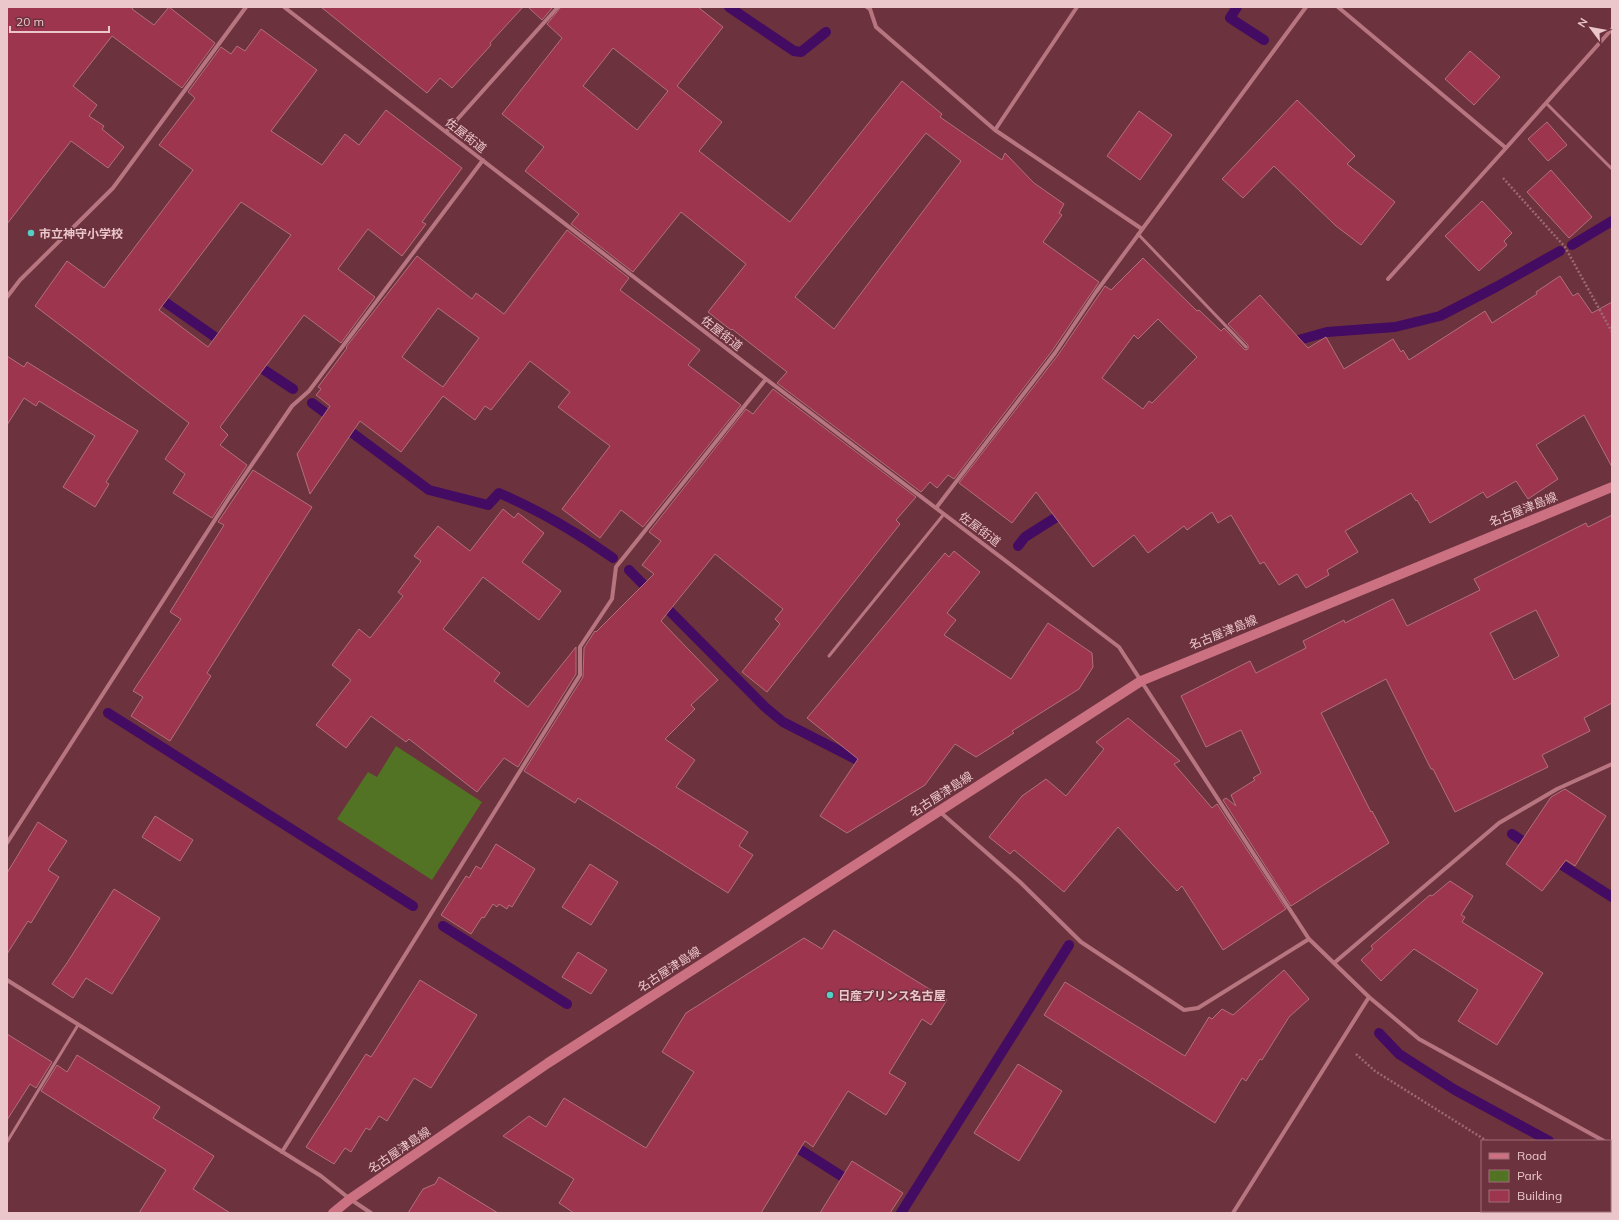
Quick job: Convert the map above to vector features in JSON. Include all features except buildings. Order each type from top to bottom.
[{"type":"main road","name":"名古屋津島線","points":[[333,1213],[350,1199],[554,1059],[1141,681],[1612,487]]},
{"type":"street","points":[[7,297],[20,280],[113,188],[246,7]]},
{"type":"street","name":"佐屋街道","points":[[284,7],[766,379],[1119,647],[1310,939],[1369,997],[1419,1039],[1602,1140]]},
{"type":"street","points":[[446,132],[558,7]]},
{"type":"street","points":[[995,130],[1077,7]]},
{"type":"street","points":[[936,508],[1055,353],[1096,292],[1138,234],[1306,7]]},
{"type":"street","points":[[1338,7],[1506,148]]},
{"type":"street","points":[[869,8],[876,27],[995,130],[1142,229]]},
{"type":"street","points":[[1388,279],[1612,29]]},
{"type":"street","points":[[7,843],[225,504],[292,406],[309,391],[483,160]]},
{"type":"street","points":[[282,1152],[580,676],[580,647],[612,599],[616,567],[766,379]]},
{"type":"street","points":[[1334,963],[1499,823],[1557,789],[1612,764]]},
{"type":"street","points":[[938,811],[1020,882],[1081,942],[1184,1010],[1198,1008],[1310,939]]},
{"type":"street","points":[[7,980],[321,1176],[350,1199],[371,1213]]},
{"type":"street","points":[[1233,1213],[1369,997]]},
{"type":"lane","points":[[1546,103],[1612,169]]},
{"type":"lane","points":[[1138,234],[1246,347]]},
{"type":"lane","points":[[829,656],[944,514]]},
{"type":"lane","points":[[7,1142],[78,1025]]},
{"type":"path","points":[[1491,164],[1565,247],[1612,332]]},
{"type":"path","points":[[1342,1041],[1375,1071],[1486,1140]]},
{"type":"green space","points":[[396,746],[482,802],[432,880],[337,819],[368,772],[377,777]]},
{"type":"waterway","points":[[729,7],[794,51],[801,52],[826,32]]},
{"type":"waterway","points":[[1237,7],[1230,18],[1264,40]]},
{"type":"waterway","points":[[1572,245],[1612,221]]},
{"type":"waterway","points":[[1288,343],[1327,332],[1395,327],[1440,316],[1560,251]]},
{"type":"waterway","points":[[155,295],[225,344]]},
{"type":"waterway","points":[[252,362],[293,389]]},
{"type":"waterway","points":[[312,403],[429,490],[488,505],[499,493],[558,522],[613,558]]},
{"type":"waterway","points":[[1018,546],[1025,537],[1066,511]]},
{"type":"waterway","points":[[629,570],[765,707],[783,722],[869,766]]},
{"type":"waterway","points":[[108,713],[413,906]]},
{"type":"waterway","points":[[1512,834],[1532,847]]},
{"type":"waterway","points":[[1551,858],[1612,897]]},
{"type":"waterway","points":[[443,926],[567,1004]]},
{"type":"waterway","points":[[901,1213],[1069,945]]},
{"type":"waterway","points":[[1379,1033],[1399,1054],[1455,1090],[1547,1140]]},
{"type":"waterway","points":[[788,1142],[854,1184]]},
{"type":"place","name":"市立神守小学校","points":[[31,233]]},
{"type":"place","name":"日産プリンス名古屋","points":[[830,995]]}]
